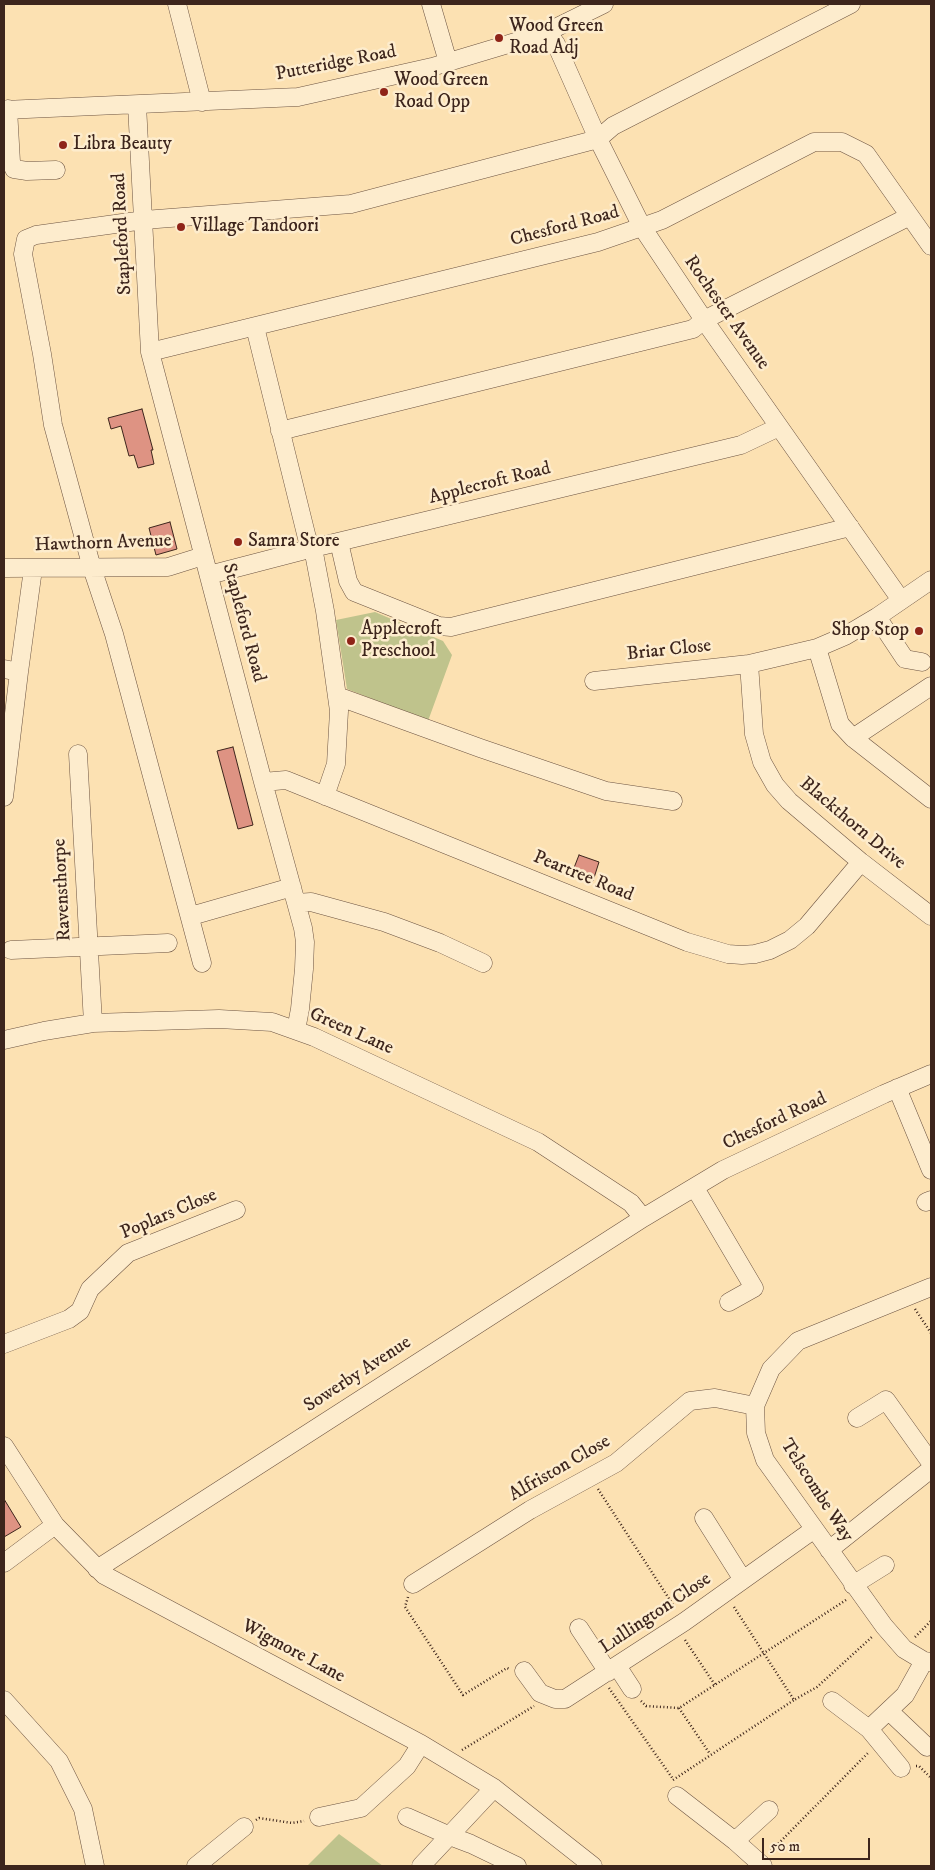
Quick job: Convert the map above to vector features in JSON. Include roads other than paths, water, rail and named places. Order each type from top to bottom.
[{"type":"street","points":[[177,4],[202,102]]},
{"type":"street","points":[[432,4],[448,62]]},
{"type":"street","name":"Putteridge Road","points":[[6,109],[298,97],[448,62],[548,32],[604,4]]},
{"type":"street","points":[[202,963],[191,916],[114,634],[92,568],[53,425],[23,254],[26,239],[36,235],[144,220],[351,204],[598,138],[613,126],[851,4]]},
{"type":"street","name":"Rochester Avenue","points":[[548,32],[556,44],[598,138],[642,227],[704,320],[901,600]]},
{"type":"street","name":"Stapleford Road","points":[[137,105],[150,352],[303,928],[305,942],[300,1009],[296,1030]]},
{"type":"street","points":[[6,109],[11,162],[14,169],[27,171],[56,170]]},
{"type":"street","name":"Chesford Road","points":[[150,352],[598,242],[662,220],[814,142],[842,142],[866,154],[931,246]]},
{"type":"street","points":[[280,431],[693,330],[704,320],[910,216]]},
{"type":"street","points":[[255,327],[307,538],[313,548],[325,611],[339,711],[336,764],[325,796]]},
{"type":"street","name":"Applecroft Road","points":[[209,575],[313,548],[741,445],[779,427]]},
{"type":"street","points":[[340,542],[348,581],[354,592],[439,626],[451,627],[850,527]]},
{"type":"street","name":"Hawthorn Avenue","points":[[4,568],[168,567],[203,556]]},
{"type":"street","points":[[4,797],[11,670],[33,569]]},
{"type":"street","name":"Briar Close","points":[[594,680],[749,664],[816,648],[845,636],[901,600],[929,588]]},
{"type":"street","points":[[877,617],[905,659],[922,662]]},
{"type":"street","points":[[816,648],[840,724],[853,738],[931,799]]},
{"type":"street","name":"Blackthorn Drive","points":[[749,664],[754,734],[762,762],[775,785],[789,801],[861,862],[931,916]]},
{"type":"street","points":[[853,738],[931,686]]},
{"type":"street","points":[[337,696],[606,791],[672,801]]},
{"type":"street","name":"Ravensthorpe","points":[[78,754],[93,1023]]},
{"type":"street","name":"Peartree Road","points":[[263,782],[286,780],[687,942],[728,954],[755,954],[770,950],[790,940],[812,921],[861,862]]},
{"type":"street","points":[[191,916],[294,895],[311,902],[384,922],[440,943],[483,963]]},
{"type":"street","points":[[11,950],[168,943]]},
{"type":"street","name":"Green Lane","points":[[4,1040],[93,1023],[219,1019],[246,1019],[272,1022],[296,1030],[538,1142],[630,1203],[643,1218]]},
{"type":"street","name":"Chesford Road","points":[[643,1218],[722,1170],[931,1074]]},
{"type":"street","points":[[897,1088],[931,1170]]},
{"type":"street","points":[[695,1188],[754,1288],[729,1302]]},
{"type":"street","name":"Poplars Close","points":[[4,1344],[69,1319],[80,1311],[90,1289],[128,1253],[236,1210]]},
{"type":"street","name":"Sowerby Avenue","points":[[97,1569],[643,1218]]},
{"type":"street","name":"Telscombe Way","points":[[928,1662],[904,1649],[884,1626],[813,1530],[765,1460],[756,1433],[756,1406],[771,1369],[798,1341],[931,1287]]},
{"type":"street","name":"Alfriston Close","points":[[413,1584],[530,1510],[616,1463],[690,1400],[714,1398],[756,1406]]},
{"type":"street","points":[[857,1418],[886,1400],[931,1463]]},
{"type":"street","name":"Wigmore Lane","points":[[4,1446],[55,1525],[97,1569],[150,1600],[421,1744],[494,1788],[593,1866]]},
{"type":"street","points":[[829,1550],[931,1469]]},
{"type":"street","points":[[704,1518],[743,1580]]},
{"type":"street","points":[[4,1563],[55,1525]]},
{"type":"street","name":"Lullington Close","points":[[524,1671],[540,1693],[548,1698],[565,1698],[680,1624],[813,1530]]},
{"type":"street","points":[[855,1588],[885,1565]]},
{"type":"street","points":[[579,1628],[608,1671],[632,1689]]},
{"type":"street","points":[[873,1736],[889,1711],[909,1689],[928,1662]]},
{"type":"street","points":[[4,1700],[59,1761],[83,1809],[95,1866]]},
{"type":"street","points":[[832,1701],[873,1736],[901,1768]]},
{"type":"street","points":[[889,1711],[926,1747]]},
{"type":"street","points":[[319,1817],[361,1808],[407,1766],[421,1744]]},
{"type":"street","points":[[421,1866],[494,1788]]},
{"type":"street","points":[[675,1788],[762,1865]]},
{"type":"street","points":[[735,1841],[769,1810]]},
{"type":"street","points":[[407,1817],[517,1866]]},
{"type":"street","points":[[196,1866],[244,1827]]},
{"type":"place","name":"Wood Green Road Adj","points":[[499,38]]},
{"type":"place","name":"Wood Green Road Opp","points":[[384,92]]},
{"type":"place","name":"Libra Beauty","points":[[63,145]]},
{"type":"place","name":"Village Tandoori","points":[[181,227]]},
{"type":"place","name":"Samra Store","points":[[238,542]]},
{"type":"place","name":"Shop Stop","points":[[919,631]]},
{"type":"place","name":"Applecroft Preschool","points":[[351,641]]}]
